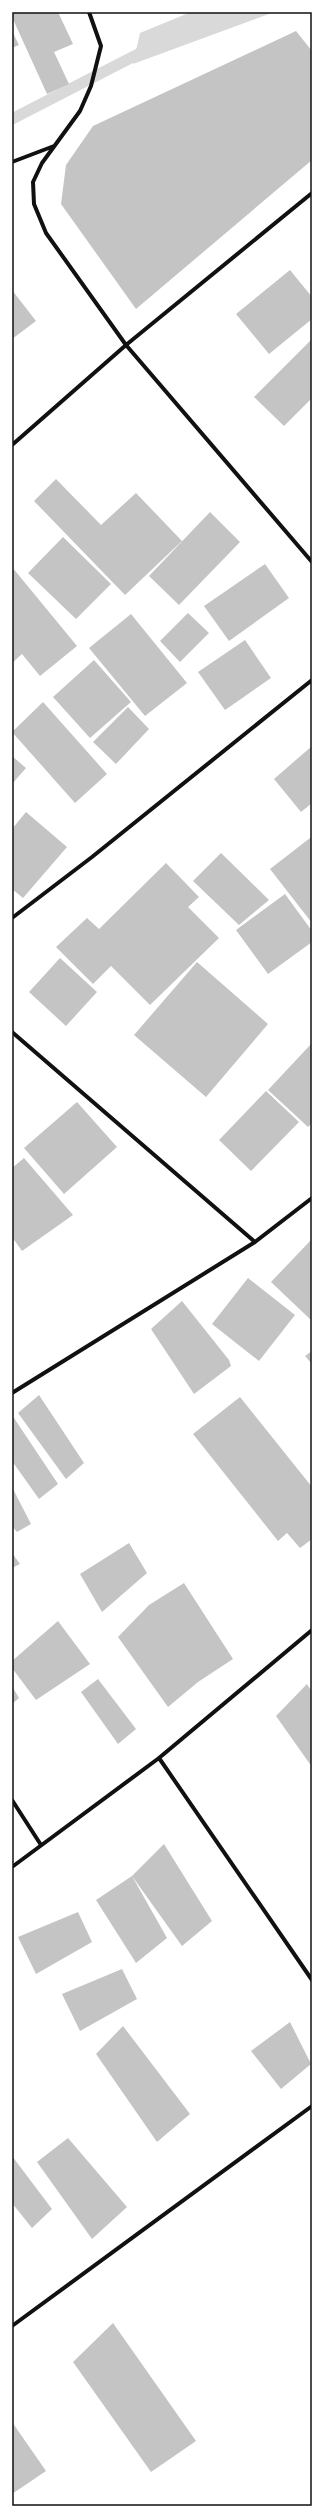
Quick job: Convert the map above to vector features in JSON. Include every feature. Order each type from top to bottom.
[{"type":"street","points":[[89,12],[101,46],[91,86],[80,111],[42,163],[34,182],[34,204],[46,233],[126,345],[312,562]]},
{"type":"street","points":[[12,162],[55,146]]},
{"type":"street","points":[[12,445],[126,345],[312,193]]},
{"type":"street","points":[[12,918],[92,857],[312,680]]},
{"type":"street","points":[[12,1032],[255,1242]]},
{"type":"street","points":[[12,1393],[255,1242],[312,1198]]},
{"type":"street","points":[[12,1867],[159,1758],[312,1630]]},
{"type":"street","points":[[159,1758],[312,1980]]},
{"type":"street","points":[[12,1800],[41,1845]]},
{"type":"street","points":[[12,2326],[312,2106]]},
{"type":"shaded area","points":[[191,12],[274,12],[133,64],[140,33]]},
{"type":"building","points":[[12,12],[58,12],[73,44],[54,52],[69,84],[47,94],[12,17]]},
{"type":"building","points":[[12,31],[19,45],[12,48]]},
{"type":"building","points":[[296,31],[312,51],[312,160],[136,309],[61,204],[66,165],[93,126]]},
{"type":"building","points":[[290,270],[312,297],[312,319],[269,354],[236,314]]},
{"type":"building","points":[[12,290],[36,321],[12,339]]},
{"type":"building","points":[[312,339],[312,398],[284,426],[254,397]]},
{"type":"building","points":[[56,479],[101,525],[136,493],[182,541],[125,595],[34,501]]},
{"type":"building","points":[[210,512],[240,542],[179,605],[149,576]]},
{"type":"building","points":[[63,537],[111,584],[76,619],[28,573]]},
{"type":"building","points":[[265,564],[289,598],[229,641],[204,606]]},
{"type":"building","points":[[12,567],[77,646],[40,676],[22,654],[12,663]]},
{"type":"building","points":[[188,613],[209,633],[180,662],[160,641]]},
{"type":"building","points":[[131,614],[187,683],[145,716],[89,648]]},
{"type":"building","points":[[245,640],[271,678],[225,710],[198,672]]},
{"type":"building","points":[[94,660],[131,702],[90,738],[53,697]]},
{"type":"building","points":[[43,702],[107,774],[75,803],[12,732]]},
{"type":"building","points":[[128,707],[149,729],[116,764],[93,742]]},
{"type":"building","points":[[312,746],[312,803],[301,812],[274,779]]},
{"type":"building","points":[[12,756],[26,768],[12,784]]},
{"type":"building","points":[[26,812],[67,847],[23,898],[12,889],[12,829]]},
{"type":"building","points":[[310,838],[312,840],[312,923],[270,869]]},
{"type":"building","points":[[221,853],[269,900],[239,925],[193,881]]},
{"type":"building","points":[[166,863],[199,897],[188,907],[219,938],[150,1005],[111,966],[93,984],[56,947],[87,918],[99,929]]},
{"type":"building","points":[[285,894],[312,931],[312,942],[268,974],[236,930]]},
{"type":"building","points":[[60,958],[97,992],[66,1026],[29,992]]},
{"type":"building","points":[[197,962],[268,1024],[206,1097],[134,1035]]},
{"type":"building","points":[[312,1043],[312,1123],[308,1127],[268,1090]]},
{"type":"building","points":[[266,1091],[299,1122],[251,1171],[219,1140]]},
{"type":"building","points":[[77,1102],[117,1147],[64,1194],[24,1148]]},
{"type":"building","points":[[24,1158],[73,1215],[22,1251],[12,1237],[12,1168]]},
{"type":"building","points":[[312,1239],[312,1321],[271,1282]]},
{"type":"building","points":[[248,1278],[295,1315],[259,1361],[212,1324]]},
{"type":"building","points":[[182,1301],[229,1360],[231,1366],[194,1394],[151,1329]]},
{"type":"building","points":[[312,1351],[312,1364],[305,1356]]},
{"type":"building","points":[[39,1395],[84,1463],[66,1479],[18,1413]]},
{"type":"building","points":[[240,1397],[312,1487],[312,1539],[300,1548],[287,1533],[278,1541],[193,1434]]},
{"type":"building","points":[[12,1415],[58,1484],[39,1499],[12,1461]]},
{"type":"building","points":[[12,1487],[31,1524],[17,1532],[12,1526]]},
{"type":"building","points":[[129,1543],[147,1573],[102,1612],[80,1574]]},
{"type":"building","points":[[12,1553],[20,1564],[12,1568]]},
{"type":"building","points":[[184,1583],[233,1659],[198,1682],[168,1707],[118,1637],[149,1605]]},
{"type":"building","points":[[58,1621],[90,1664],[36,1700],[12,1668],[12,1661]]},
{"type":"building","points":[[98,1679],[136,1729],[118,1744],[81,1692]]},
{"type":"building","points":[[307,1684],[312,1692],[312,1767],[276,1716]]},
{"type":"building","points":[[12,1686],[19,1698],[12,1704]]},
{"type":"building","points":[[164,1844],[212,1921],[182,1946],[132,1876]]},
{"type":"building","points":[[132,1876],[167,1938],[136,1963],[96,1900]]},
{"type":"building","points":[[78,1912],[92,1942],[36,1974],[18,1937]]},
{"type":"building","points":[[122,1969],[137,1999],[80,2031],[62,1994]]},
{"type":"building","points":[[290,2022],[311,2064],[281,2089],[251,2051]]},
{"type":"building","points":[[123,2026],[190,2114],[157,2142],[96,2054]]},
{"type":"building","points":[[68,2138],[127,2207],[92,2239],[37,2162]]},
{"type":"building","points":[[12,2156],[52,2209],[32,2228],[12,2203]]},
{"type":"building","points":[[113,2323],[196,2441],[151,2472],[73,2362]]},
{"type":"building","points":[[12,2422],[46,2471],[12,2494]]},
{"type":"waterway","points":[[12,119],[148,49]]}]
